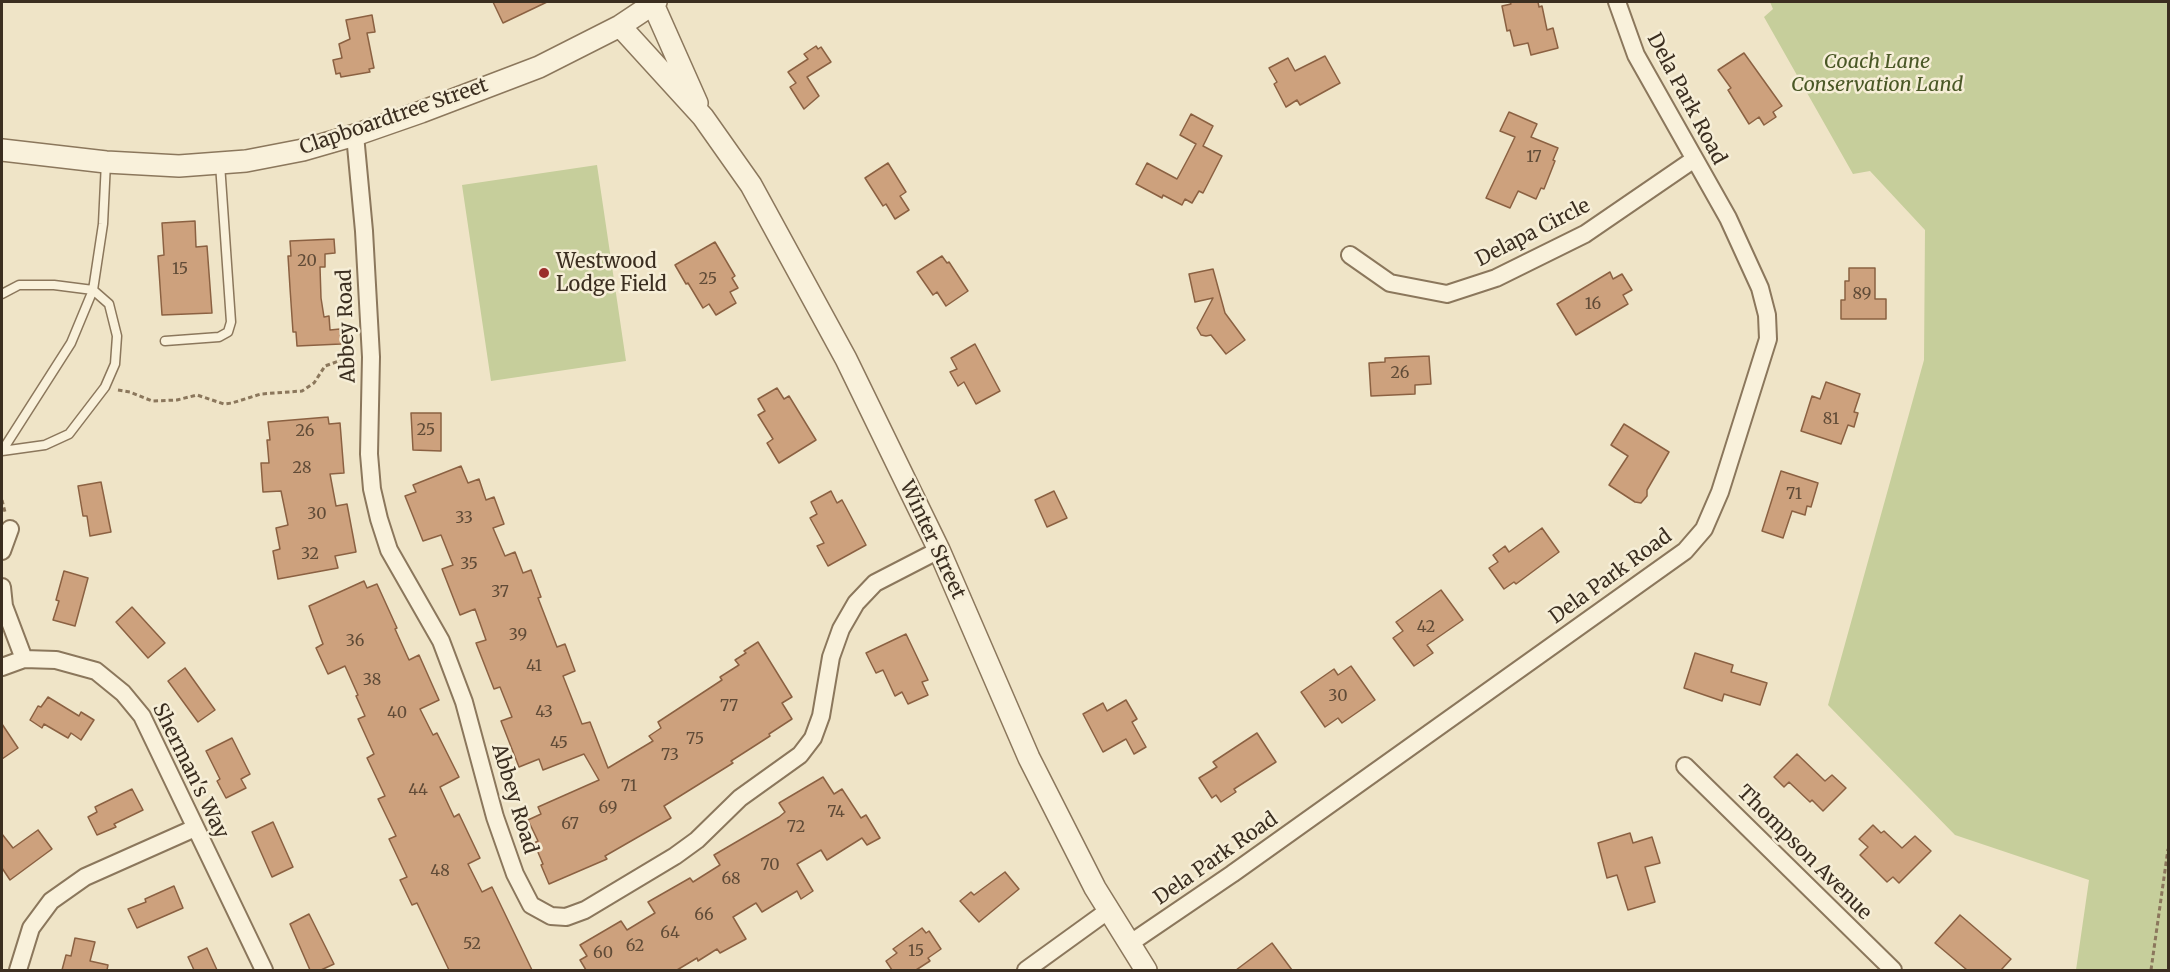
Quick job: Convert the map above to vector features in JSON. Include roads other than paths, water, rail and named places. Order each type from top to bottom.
[{"type":"street","name":"Dela Park Road","points":[[1129,944],[1232,874],[1686,550],[1704,529],[1720,492],[1768,339],[1767,323],[1760,288],[1728,218],[1636,55],[1617,2]]},
{"type":"street","name":"Clapboardtree Street","points":[[3,149],[106,162],[179,166],[220,164],[303,150],[356,135],[539,67],[620,26],[654,3]]},
{"type":"street","name":"Winter Street","points":[[654,3],[703,117]]},
{"type":"street","name":"Winter Street","points":[[620,26],[703,117],[751,185],[841,350],[939,550],[1029,758],[1095,888],[1146,970]]},
{"type":"street","name":"Abbey Road","points":[[356,135],[371,357],[369,454],[372,489],[389,550],[441,641],[464,702],[495,818],[514,873],[531,905],[551,916],[566,917],[585,910],[675,856],[697,840],[740,798],[800,755],[813,738],[821,716],[831,657],[841,629],[856,603],[875,583],[939,550]]},
{"type":"street","name":"Delapa Circle","points":[[1350,255],[1390,283],[1447,294],[1496,279],[1585,234],[1694,160]]},
{"type":"street","points":[[2,551],[10,528]]},
{"type":"street","points":[[2,587],[4,606],[24,660]]},
{"type":"street","name":"Sherman's Way","points":[[2,667],[24,660],[56,660],[96,671],[123,693],[147,724],[264,970]]},
{"type":"street","name":"Thompson Avenue","points":[[1686,766],[1893,970]]},
{"type":"street","points":[[18,970],[31,928],[51,901],[85,877],[195,828]]},
{"type":"street","points":[[1026,970],[1109,910]]},
{"type":"lane","points":[[2,451],[71,343],[93,290],[104,224],[106,162]]},
{"type":"lane","points":[[165,341],[219,337],[228,332],[231,322],[220,164]]},
{"type":"lane","points":[[2,294],[19,285],[54,285],[93,290],[109,304],[117,336],[115,364],[105,387],[69,434],[45,445],[2,451]]},
{"type":"place","name":"Westwood Lodge Field","points":[[544,273]]},
{"type":"park label","name":"Coach Lane Conservation Land","points":[[1877,74]]}]
